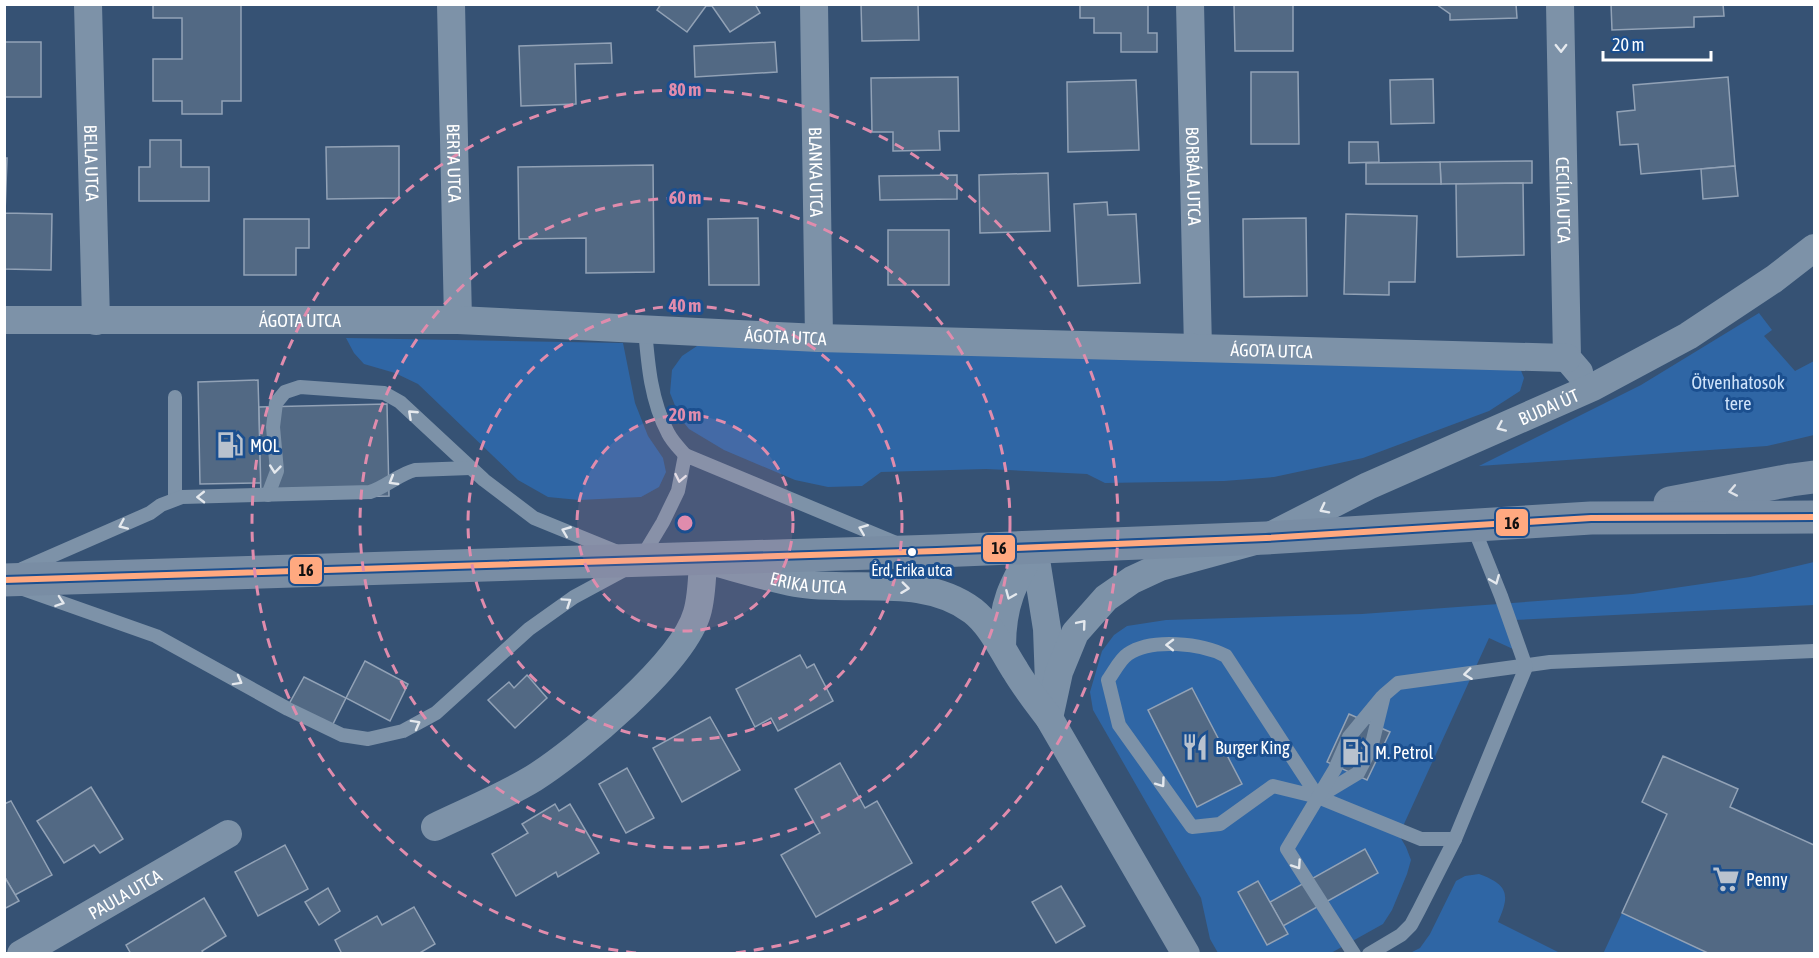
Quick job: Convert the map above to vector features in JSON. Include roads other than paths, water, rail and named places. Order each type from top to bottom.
[{"type":"main road","name":"BUDAI ÚT","points":[[1592,518],[1807,476]]},
{"type":"main road","name":"BUDAI ÚT","points":[[4,580],[917,552],[1266,538],[1592,518],[1815,517]]},
{"type":"street","name":"BELLA UTCA","points":[[88,4],[96,321]]},
{"type":"street","name":"BERTA UTCA","points":[[451,4],[458,320]]},
{"type":"street","name":"BLANKA UTCA","points":[[814,4],[819,338]]},
{"type":"street","name":"BORBÁLA UTCA","points":[[1190,4],[1198,348]]},
{"type":"street","name":"CECÍLIA UTCA","points":[[1560,4],[1567,358]]},
{"type":"street","name":"BUDAI ÚT","points":[[1266,538],[1368,486],[1593,387],[1688,336],[1774,279],[1815,248]]},
{"type":"street","name":"ÁGOTA UTCA","points":[[4,320],[458,320],[819,338],[1567,358]]},
{"type":"street","points":[[1567,358],[1593,387]]},
{"type":"street","points":[[1049,718],[1059,672],[1075,633],[1106,598],[1132,580],[1160,567],[1266,538]]},
{"type":"street","points":[[1002,647],[1002,622],[1006,603],[1034,547]]},
{"type":"street","name":"ERIKA UTCA","points":[[1034,547],[1047,629],[1049,718]]},
{"type":"street","points":[[435,827],[534,778],[576,747],[653,679],[683,642],[697,615],[703,559]]},
{"type":"street","name":"ERIKA UTCA","points":[[703,559],[796,583],[890,586],[928,591],[950,598],[973,611],[986,624],[1025,686],[1049,718],[1186,954]]},
{"type":"street","name":"PAULA UTCA","points":[[21,954],[228,834]]},
{"type":"lane","points":[[645,329],[648,373],[657,410],[668,435],[685,455],[917,552]]},
{"type":"lane","points":[[268,495],[277,471],[273,427],[276,404],[285,392],[300,387],[384,393],[400,402],[470,468],[534,518],[639,561]]},
{"type":"lane","points":[[175,397],[175,499]]},
{"type":"lane","points":[[4,580],[156,636],[288,709],[342,735],[368,739],[403,731],[436,713],[529,628],[574,597],[639,561],[663,522],[678,491],[685,455]]},
{"type":"lane","points":[[4,580],[182,497],[370,492],[408,471],[470,468]]},
{"type":"lane","points":[[1369,954],[1401,935],[1411,925],[1455,839],[1526,667],[1473,526]]},
{"type":"lane","points":[[1318,797],[1226,656],[1213,649],[1194,645],[1146,645],[1126,654],[1108,680],[1119,725],[1192,827],[1220,824],[1273,786],[1318,797],[1421,839],[1455,839]]},
{"type":"lane","points":[[1354,954],[1287,849],[1335,769],[1349,738],[1384,695],[1398,683],[1550,662],[1815,651]]},
{"type":"lane","points":[[1318,797],[1358,773],[1371,748],[1384,695]]},
{"type":"place","name":"MOL","points":[[230,445]]},
{"type":"place","name":"Érd, Erika utca","points":[[912,552]]},
{"type":"place","name":"Burger King","points":[[1195,747]]},
{"type":"place","name":"M. Petrol","points":[[1355,752]]},
{"type":"place","name":"Penny","points":[[1726,879]]},
{"type":"park label","name":"Ötvenhatosok tere","points":[[1738,392]]}]
